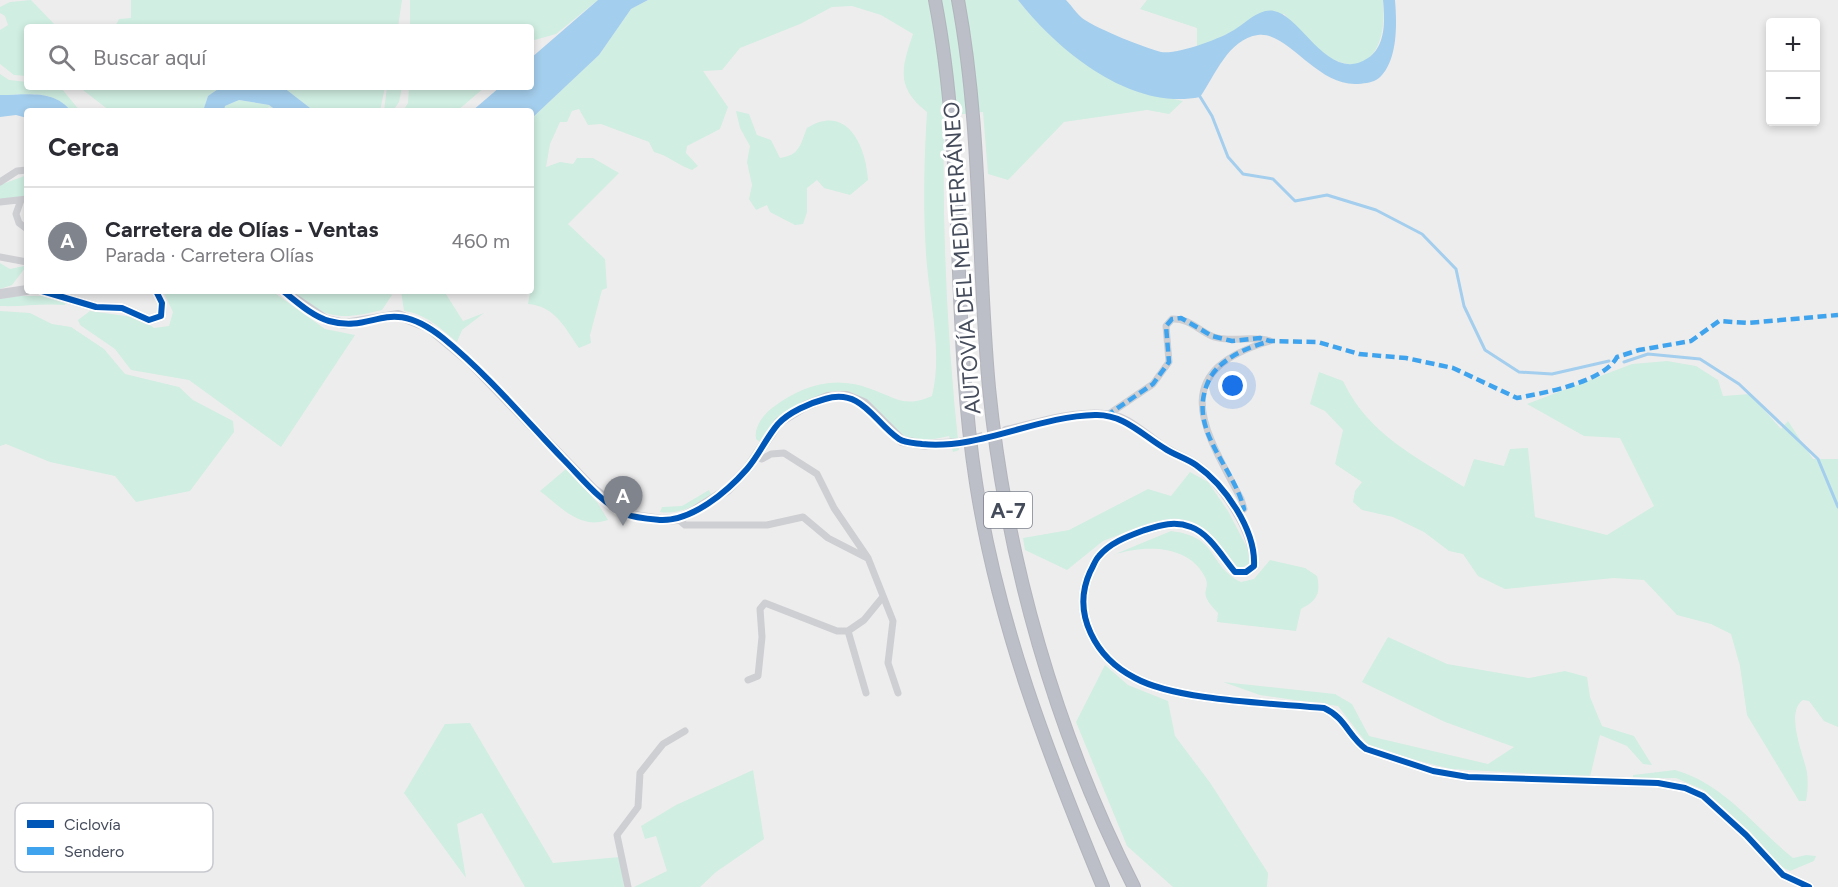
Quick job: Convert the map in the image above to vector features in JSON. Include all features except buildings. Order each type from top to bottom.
[{"type":"highway","name":"AUTOVÍA DEL MEDITERRÁNEO","points":[[935,0],[944,43],[952,115],[965,394],[976,483],[1004,619],[1047,753],[1103,887]]},
{"type":"highway","name":"AUTOVÍA DEL MEDITERRÁNEO","points":[[958,0],[975,113],[989,388],[1002,477],[1027,608],[1070,741],[1134,887]]},
{"type":"main road","points":[[0,294],[24,290]]},
{"type":"main road","points":[[58,294],[96,307],[122,308],[149,320],[161,316],[162,303],[158,294]]},
{"type":"main road","points":[[287,294],[326,320],[345,324],[398,315],[428,327],[470,362],[611,506],[628,515],[662,520],[678,519],[727,490],[756,456],[779,422],[805,406],[837,397],[847,396],[864,403],[902,441],[926,445],[959,442]]},
{"type":"main road","points":[[1006,431],[1056,420],[1106,416],[1120,418],[1211,477],[1237,514],[1255,551],[1254,566],[1246,572],[1235,572],[1209,541],[1193,527],[1179,524],[1163,524],[1115,542],[1098,556],[1084,586],[1083,612],[1093,638],[1113,663],[1134,678],[1159,688],[1324,708],[1341,717],[1358,743],[1366,749],[1432,771],[1503,780],[1658,783],[1685,788],[1711,804],[1746,835],[1783,875],[1809,887]]},
{"type":"street","points":[[0,182],[18,171],[24,170]]},
{"type":"street","points":[[0,202],[24,200]]},
{"type":"street","points":[[24,200],[16,214],[19,223],[24,227]]},
{"type":"street","points":[[0,257],[24,261]]},
{"type":"street","points":[[1106,416],[1153,384],[1169,362],[1166,326],[1172,319],[1181,318],[1212,336],[1222,339],[1232,341],[1260,338],[1270,341],[1255,346],[1218,367],[1202,394],[1200,407],[1204,422],[1244,509],[1237,514]]},
{"type":"street","points":[[756,456],[762,459],[771,454],[784,453],[817,474],[834,508],[868,558],[893,621],[888,663],[898,693]]},
{"type":"street","points":[[678,519],[685,525],[767,525],[803,517],[828,538],[868,558]]},
{"type":"street","points":[[748,681],[758,676],[762,637],[760,609],[765,603],[837,631],[849,632],[864,620],[882,598]]},
{"type":"street","points":[[849,632],[866,693]]},
{"type":"street","points":[[628,887],[617,835],[638,807],[640,773],[663,744],[685,731]]},
{"type":"green space","points":[[31,0],[54,24],[24,24],[24,76],[14,75],[0,64],[0,30],[8,25],[5,16],[0,13],[0,7],[10,2]]},
{"type":"green space","points":[[131,0],[402,0],[398,24],[116,24],[119,19],[131,18]]},
{"type":"green space","points":[[410,0],[598,0],[556,34],[534,40],[534,24],[410,24]]},
{"type":"green space","points":[[648,0],[1018,0],[1042,27],[1083,62],[1129,88],[1183,101],[1169,114],[1147,110],[1064,122],[1008,180],[988,174],[983,112],[944,116],[946,283],[959,450],[953,452],[949,436],[917,440],[904,436],[865,400],[842,391],[820,396],[760,442],[756,439],[756,435],[762,418],[784,400],[807,388],[844,383],[907,401],[923,400],[932,396],[936,344],[925,236],[924,183],[927,112],[910,95],[904,77],[906,58],[913,34],[881,15],[852,6],[832,7],[800,24],[740,48],[722,70],[703,71],[728,107],[720,129],[687,146],[686,153],[698,166],[692,170],[654,152],[649,142],[601,124],[588,125],[579,109],[572,111],[567,122],[560,122],[550,144],[546,167],[560,162],[573,164],[577,158],[593,158],[619,173],[568,224],[605,259],[607,288],[602,290],[590,335],[591,343],[579,348],[558,319],[545,309],[528,304],[530,294],[534,294],[534,116],[599,55],[631,9]]},
{"type":"green space","points":[[1147,0],[1383,0],[1384,18],[1382,34],[1370,57],[1360,63],[1348,64],[1333,59],[1316,48],[1284,14],[1253,17],[1235,30],[1209,43],[1197,46],[1197,28],[1140,9]]},
{"type":"green space","points":[[0,74],[9,80],[24,82],[24,90],[63,90],[78,108],[68,108],[48,96],[0,95]]},
{"type":"green space","points":[[83,90],[217,90],[208,96],[204,108],[106,108]]},
{"type":"green space","points":[[287,90],[384,90],[381,108],[310,108]]},
{"type":"green space","points":[[387,90],[401,90],[395,108],[384,108]]},
{"type":"green space","points":[[409,90],[482,90],[460,108],[405,108],[408,103]]},
{"type":"green space","points":[[239,100],[269,105],[273,108],[225,108]]},
{"type":"green space","points":[[736,111],[749,114],[757,135],[771,140],[780,158],[795,152],[807,128],[821,122],[833,121],[843,125],[852,132],[858,142],[868,180],[850,195],[824,188],[817,180],[807,188],[807,212],[803,224],[795,225],[770,212],[767,205],[756,210],[749,199],[752,185],[747,162],[750,146],[740,128]]},
{"type":"green space","points":[[24,176],[24,196],[0,199],[0,185]]},
{"type":"green space","points":[[0,263],[10,269],[24,266],[12,285],[0,289]]},
{"type":"green space","points":[[164,294],[276,294],[325,329],[355,335],[281,447],[189,380],[131,370],[115,349],[80,325],[78,320],[90,311],[140,318],[154,328],[169,326],[173,312]]},
{"type":"green space","points":[[296,294],[392,295],[382,310],[345,316],[325,312],[304,301]]},
{"type":"green space","points":[[401,294],[446,294],[463,321],[484,313],[462,330],[457,342],[426,318],[404,311]]},
{"type":"green space","points":[[47,296],[66,302],[65,305],[0,306],[0,298]]},
{"type":"green space","points":[[0,311],[30,313],[52,324],[71,327],[104,349],[125,374],[179,387],[193,400],[233,421],[234,432],[190,491],[136,502],[115,476],[50,462],[6,444],[0,446]]},
{"type":"green space","points":[[1667,361],[1696,366],[1718,380],[1723,396],[1750,394],[1781,429],[1788,421],[1813,459],[1838,459],[1838,727],[1824,721],[1809,701],[1803,700],[1798,706],[1795,723],[1807,772],[1806,801],[1799,801],[1747,715],[1740,666],[1731,634],[1711,624],[1677,615],[1644,580],[1614,578],[1505,589],[1478,576],[1463,554],[1449,551],[1424,532],[1393,517],[1362,510],[1353,502],[1355,491],[1362,482],[1335,464],[1343,430],[1325,411],[1310,404],[1319,372],[1343,381],[1353,400],[1380,430],[1411,454],[1464,487],[1474,459],[1504,466],[1510,449],[1528,448],[1535,517],[1607,535],[1654,506],[1620,438],[1584,436],[1527,404],[1632,364]]},
{"type":"green space","points":[[566,469],[597,502],[608,520],[589,522],[580,519],[563,510],[540,491]]},
{"type":"green space","points":[[1190,472],[1208,482],[1228,511],[1251,555],[1249,564],[1241,568],[1232,564],[1190,522],[1173,519],[1147,524],[1103,541],[1067,570],[1025,550],[1023,538],[1069,530],[1148,489],[1171,496]]},
{"type":"green space","points":[[709,490],[711,494],[687,508],[675,512],[660,512],[662,507],[682,506]]},
{"type":"green space","points":[[1171,531],[1198,539],[1206,545],[1230,575],[1241,582],[1254,579],[1270,560],[1305,568],[1317,576],[1318,592],[1311,603],[1301,609],[1296,631],[1217,622],[1218,613],[1207,600],[1205,577],[1188,558],[1177,553],[1151,549],[1113,555]]},
{"type":"green space","points":[[1388,637],[1447,664],[1529,678],[1565,671],[1587,677],[1590,697],[1602,726],[1634,736],[1652,765],[1643,764],[1627,746],[1600,735],[1590,777],[1451,769],[1395,755],[1368,745],[1338,706],[1260,695],[1223,682],[1335,694],[1352,704],[1369,736],[1488,764],[1514,747],[1445,722],[1362,682]]},
{"type":"green space","points":[[1105,665],[1128,685],[1168,701],[1175,736],[1211,784],[1268,873],[1267,887],[1173,887],[1127,846],[1076,722]]},
{"type":"green space","points":[[470,723],[553,863],[620,857],[624,887],[525,887],[482,813],[457,824],[466,878],[404,793],[445,724]]},
{"type":"green space","points":[[753,770],[764,839],[716,872],[700,887],[634,887],[667,871],[656,836],[645,839],[641,826],[676,805]]},
{"type":"green space","points":[[1675,770],[1692,776],[1723,795],[1793,858],[1806,855],[1816,856],[1814,861],[1790,871],[1778,865],[1743,826],[1704,790],[1676,778],[1633,779],[1633,775]]},
{"type":"water","points":[[598,0],[648,0],[631,9],[599,55],[534,116],[534,108],[476,108],[496,90],[534,90],[534,55]]},
{"type":"water","points":[[1018,0],[1066,0],[1080,16],[1091,24],[1161,52],[1187,49],[1209,42],[1234,30],[1258,14],[1274,11],[1284,15],[1295,24],[1328,56],[1341,63],[1354,64],[1368,58],[1378,47],[1384,24],[1383,0],[1395,0],[1395,42],[1390,62],[1379,78],[1372,82],[1358,84],[1343,83],[1329,77],[1281,41],[1269,36],[1258,35],[1238,43],[1230,51],[1200,97],[1174,99],[1148,95],[1123,86],[1098,73],[1054,39]]},
{"type":"water","points":[[217,90],[287,90],[310,108],[273,108],[269,105],[239,100],[225,108],[204,108],[208,96]]},
{"type":"water","points":[[0,95],[48,96],[68,108],[24,108],[24,117],[16,115],[0,117]]},
{"type":"waterway","points":[[1199,95],[1212,116],[1228,157],[1243,174],[1273,179],[1295,201],[1327,195],[1376,210],[1422,234],[1456,269],[1464,306],[1485,350],[1519,372],[1552,374],[1609,361]]},
{"type":"waterway","points":[[1624,362],[1648,354],[1700,359],[1739,384],[1818,459],[1838,507]]},
{"type":"tunnel","points":[[959,443],[1002,432]]},
{"type":"marked path","points":[[1106,416],[1153,384],[1169,362],[1166,326],[1172,319],[1181,318],[1212,336],[1232,341],[1260,338],[1270,341],[1318,342],[1359,354],[1406,358],[1453,368],[1517,398],[1587,380],[1610,366],[1617,357],[1639,350],[1691,341],[1719,321],[1748,323],[1838,315]]},
{"type":"marked path","points":[[1240,512],[1244,509],[1238,493],[1207,432],[1203,416],[1203,399],[1208,382],[1218,367],[1241,351],[1267,342]]},
{"type":"cycle path","points":[[52,294],[96,307],[122,308],[149,320],[161,316],[162,303],[158,294]]},
{"type":"cycle path","points":[[287,294],[311,312],[329,321],[345,324],[395,317],[424,325],[443,338],[474,366],[599,496],[625,514],[643,518],[673,519],[685,516],[708,504],[747,469],[774,429],[783,420],[800,409],[825,399],[838,397],[858,402],[899,439],[922,444],[943,445],[965,442],[1073,417],[1095,415],[1123,421],[1196,465],[1218,484],[1244,523],[1250,538],[1254,566],[1246,572],[1235,572],[1204,535],[1191,527],[1178,524],[1154,527],[1124,538],[1108,547],[1090,572],[1085,588],[1084,603],[1091,633],[1099,647],[1121,669],[1153,686],[1175,692],[1226,700],[1324,708],[1337,717],[1366,749],[1433,771],[1468,777],[1658,783],[1685,788],[1703,796],[1746,835],[1783,875],[1809,887]]},
{"type":"place","name":"Carretera de Olías - Ventas","points":[[623,526]]}]
